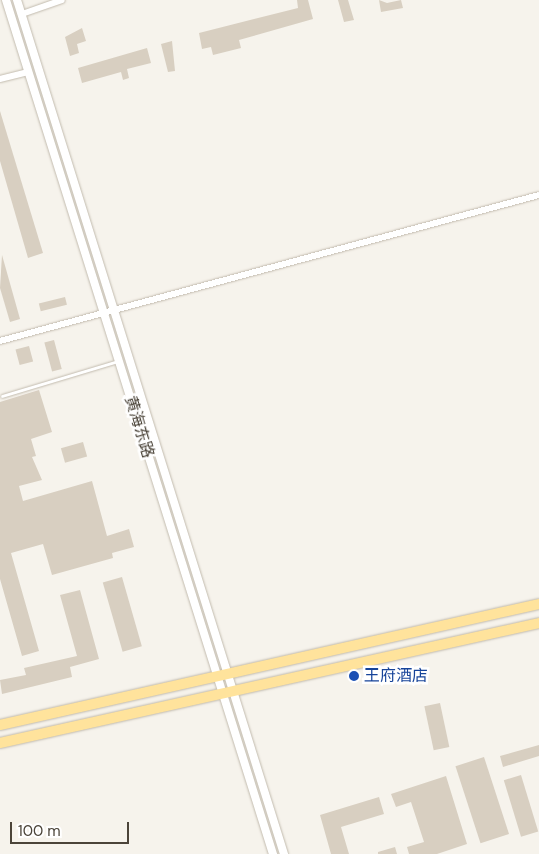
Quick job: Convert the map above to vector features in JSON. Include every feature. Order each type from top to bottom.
[{"type":"main road","points":[[0,725],[229,671],[539,604]]},
{"type":"main road","points":[[0,743],[539,622]]},
{"type":"street","name":"黄海东路","points":[[6,0],[273,854]]},
{"type":"street","name":"黄海东路","points":[[17,0],[229,671],[284,854]]},
{"type":"street","points":[[22,14],[62,0]]},
{"type":"street","points":[[0,80],[28,72]]},
{"type":"street","points":[[0,341],[539,195]]},
{"type":"lane","points":[[2,396],[118,361]]},
{"type":"building","points":[[297,0],[308,0],[313,19],[239,40],[241,48],[213,55],[211,47],[202,49],[199,33],[298,8]]},
{"type":"building","points":[[338,0],[348,0],[354,20],[344,22]]},
{"type":"building","points":[[379,0],[387,3],[401,0],[403,8],[381,12]]},
{"type":"building","points":[[82,28],[86,41],[77,44],[79,53],[70,56],[65,37]]},
{"type":"building","points":[[172,41],[175,71],[168,72],[161,44]]},
{"type":"building","points":[[147,48],[151,63],[127,69],[129,78],[123,80],[121,72],[82,83],[78,68]]},
{"type":"building","points":[[0,111],[43,253],[28,258],[0,161]]},
{"type":"building","points":[[2,255],[20,319],[10,322],[0,288]]},
{"type":"building","points":[[65,297],[67,305],[41,311],[39,304]]},
{"type":"building","points":[[54,340],[62,369],[52,372],[44,343]]},
{"type":"building","points":[[29,346],[33,361],[20,365],[15,350]]},
{"type":"building","points":[[39,390],[52,432],[31,439],[36,456],[32,457],[42,480],[19,486],[23,501],[92,481],[107,536],[129,529],[134,547],[112,553],[113,558],[52,575],[43,544],[11,553],[39,651],[22,656],[0,579],[0,402]]},
{"type":"building","points":[[83,442],[87,456],[65,463],[61,448]]},
{"type":"building","points":[[122,577],[142,646],[123,652],[103,583]]},
{"type":"building","points":[[80,590],[99,659],[70,667],[72,677],[2,694],[0,680],[26,675],[24,668],[77,656],[60,595]]},
{"type":"building","points":[[440,703],[449,747],[434,750],[424,706]]},
{"type":"building","points":[[539,745],[539,756],[503,767],[500,756]]},
{"type":"building","points":[[484,757],[509,834],[480,843],[455,766]]},
{"type":"building","points":[[521,775],[538,831],[521,837],[504,780]]},
{"type":"building","points":[[446,776],[467,844],[437,854],[409,854],[407,847],[424,842],[411,802],[396,807],[391,794]]},
{"type":"building","points":[[379,797],[384,814],[341,827],[349,854],[331,854],[320,815]]},
{"type":"building","points":[[395,847],[397,854],[378,854],[378,852]]},
{"type":"place","name":"王府酒店","points":[[354,676]]}]
